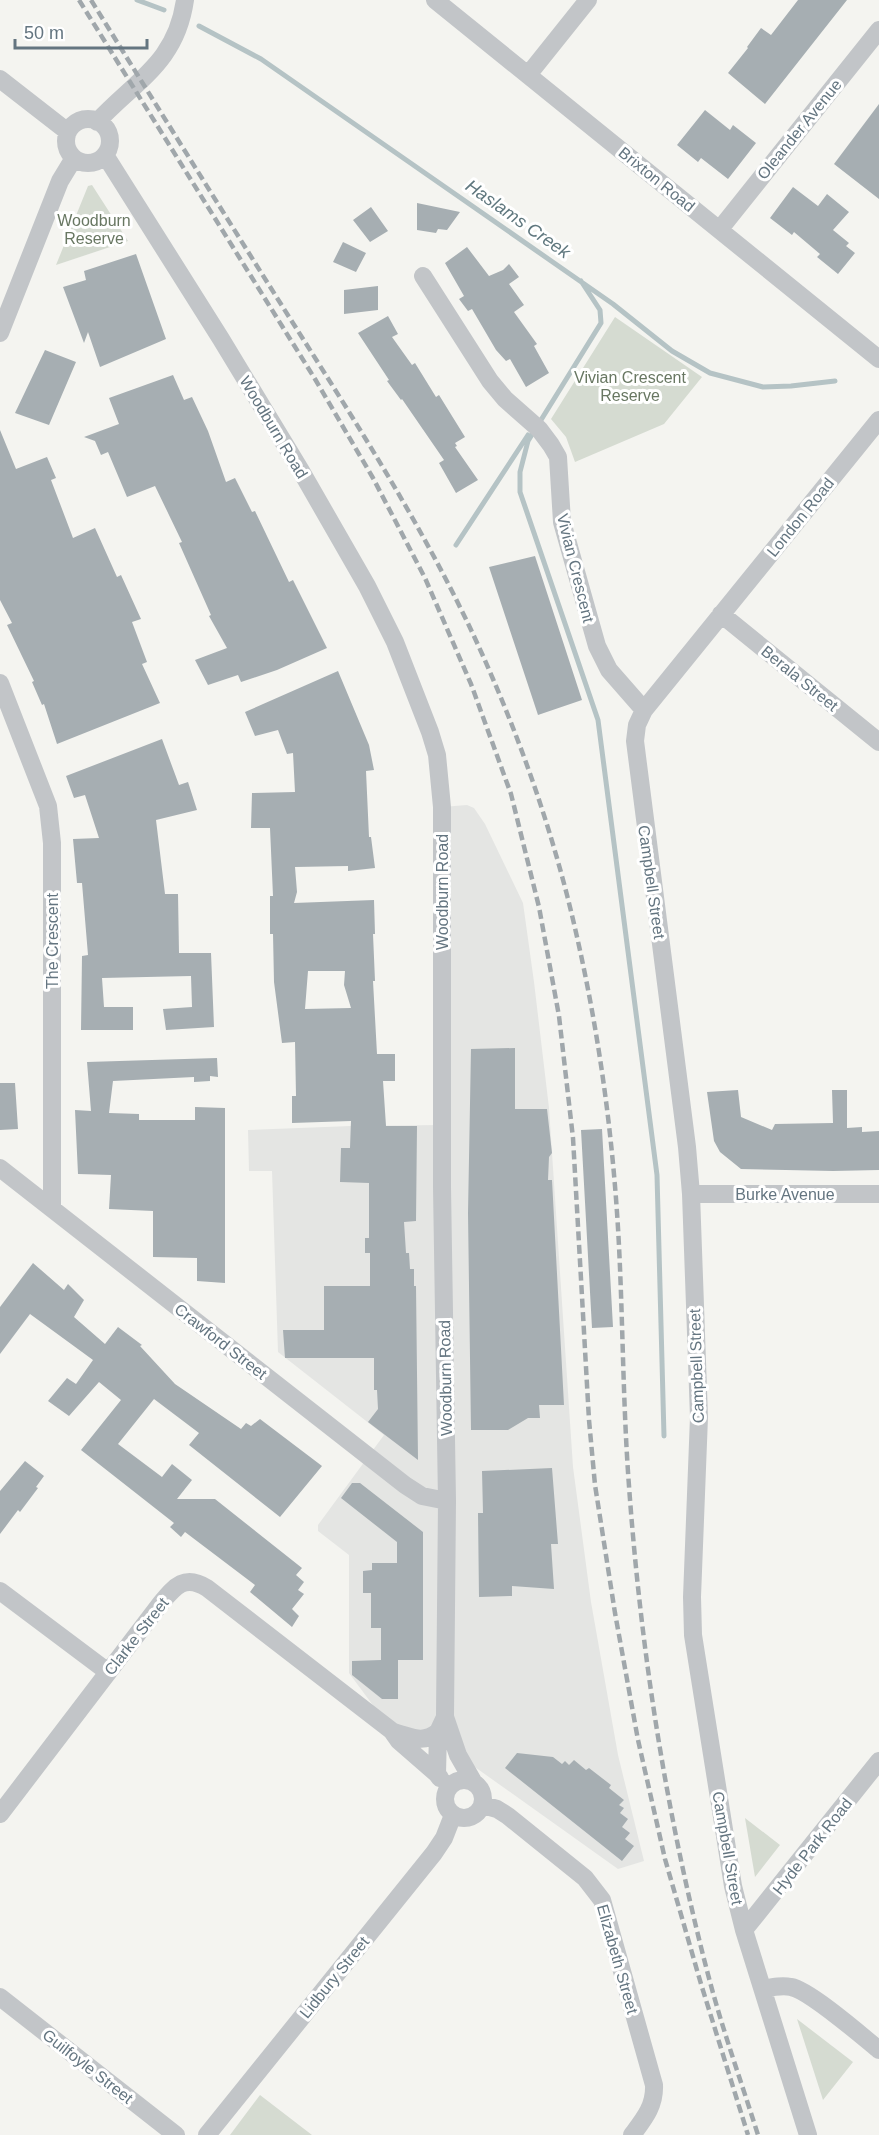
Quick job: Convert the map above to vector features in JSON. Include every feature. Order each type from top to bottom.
[{"type":"street","points":[[97,122],[116,100],[148,74],[164,56],[178,29],[185,0]]},
{"type":"street","name":"Brixton Road","points":[[435,0],[879,359]]},
{"type":"street","points":[[528,75],[588,0]]},
{"type":"street","name":"Oleander Avenue","points":[[720,229],[879,30]]},
{"type":"street","points":[[0,79],[68,132]]},
{"type":"street","points":[[83,120],[102,125],[109,136],[105,155],[87,163],[74,158],[67,146],[68,132],[83,120]]},
{"type":"street","name":"Woodburn Road","points":[[105,155],[221,339],[367,586],[395,642],[421,704],[437,755],[442,807],[442,1187],[447,1501],[441,1724],[443,1781]]},
{"type":"street","points":[[0,333],[60,181],[74,158]]},
{"type":"street","name":"Vivian Crescent","points":[[423,276],[490,381],[552,445],[560,468],[562,522],[597,646],[609,670],[644,710]]},
{"type":"street","name":"London Road","points":[[721,614],[879,420]]},
{"type":"street","name":"Campbell Street","points":[[721,614],[644,710],[637,725],[635,741],[692,1194],[699,1448],[692,1615],[733,1886],[744,1930],[808,2135]]},
{"type":"street","name":"Berala Street","points":[[721,614],[879,742]]},
{"type":"street","name":"The Crescent","points":[[0,683],[48,806],[52,843],[52,1208]]},
{"type":"street","name":"Crawford Street","points":[[0,1168],[405,1485],[423,1496],[447,1501]]},
{"type":"street","name":"Burke Avenue","points":[[692,1194],[879,1194]]},
{"type":"street","name":"Clarke Street","points":[[0,1814],[173,1589],[181,1583],[198,1582],[392,1731],[399,1741],[443,1781]]},
{"type":"street","points":[[0,1591],[108,1672]]},
{"type":"street","name":"Woodburn Road","points":[[441,1724],[474,1783]]},
{"type":"street","name":"Clarke Street","points":[[392,1731],[412,1739],[423,1740],[441,1724]]},
{"type":"street","name":"Hyde Park Road","points":[[744,1930],[879,1761]]},
{"type":"street","points":[[461,1780],[474,1783],[483,1795],[483,1805],[480,1810],[472,1817],[461,1819],[453,1815],[445,1804],[446,1793],[443,1781],[461,1780]]},
{"type":"street","name":"Elizabeth Street","points":[[483,1805],[497,1809],[508,1816],[585,1878],[602,1900],[654,2085],[655,2096],[650,2110],[632,2135]]},
{"type":"street","name":"Lidbury Street","points":[[207,2135],[434,1853],[444,1838],[453,1815]]},
{"type":"street","points":[[763,1989],[778,1986],[793,1987],[809,1996],[879,2050]]},
{"type":"street","name":"Guilfoyle Street","points":[[0,1997],[176,2135]]},
{"type":"shaded area","points":[[467,805],[474,808],[485,824],[523,903],[549,1108],[573,1467],[591,1602],[618,1755],[644,1861],[618,1869],[458,1755],[423,1740],[392,1731],[349,1673],[349,1555],[318,1531],[318,1525],[384,1435],[278,1352],[272,1171],[249,1171],[248,1130],[442,1125],[442,807]]},
{"type":"green space","name":"Woodburn Reserve","points":[[92,185],[128,241],[56,265],[88,186]]},
{"type":"green space","name":"Vivian Crescent Reserve","points":[[615,317],[702,377],[664,424],[575,462],[566,437],[551,419]]},
{"type":"green space","points":[[745,1818],[780,1845],[755,1877]]},
{"type":"green space","points":[[797,2019],[853,2062],[823,2100]]},
{"type":"green space","points":[[260,2095],[312,2135],[230,2135]]},
{"type":"building","points":[[798,0],[847,0],[765,104],[728,73],[761,28],[771,35]]},
{"type":"building","points":[[879,104],[879,199],[834,164]]},
{"type":"building","points":[[705,110],[730,130],[733,125],[756,143],[728,179],[701,158],[698,162],[677,145]]},
{"type":"building","points":[[793,187],[818,206],[827,194],[849,212],[833,230],[849,243],[846,246],[855,253],[838,274],[817,257],[820,254],[794,232],[792,235],[770,218]]},
{"type":"building","points":[[417,203],[460,212],[447,230],[438,229],[436,233],[417,230]]},
{"type":"building","points":[[371,207],[388,231],[370,242],[353,220]]},
{"type":"building","points":[[343,242],[366,253],[356,272],[333,262]]},
{"type":"building","points":[[467,247],[489,276],[503,270],[509,264],[519,277],[509,284],[524,305],[514,312],[537,344],[534,346],[549,373],[526,387],[510,359],[506,361],[496,350],[472,309],[468,311],[459,299],[464,296],[445,263]]},
{"type":"building","points":[[136,254],[166,339],[100,367],[88,332],[84,343],[63,287],[86,280],[84,271]]},
{"type":"building","points":[[378,286],[378,310],[344,314],[344,290]]},
{"type":"building","points":[[388,316],[398,334],[392,337],[412,365],[415,363],[436,397],[439,395],[465,437],[455,443],[457,446],[455,447],[478,480],[456,493],[439,463],[444,460],[387,381],[389,380],[358,333]]},
{"type":"building","points":[[45,350],[76,362],[49,425],[15,413]]},
{"type":"building","points":[[173,375],[184,400],[192,397],[208,431],[226,482],[235,478],[252,512],[255,511],[289,582],[293,580],[327,648],[277,670],[241,682],[238,675],[208,685],[195,660],[227,648],[209,616],[211,615],[179,543],[182,542],[155,486],[127,497],[108,452],[101,455],[95,441],[84,437],[119,424],[109,398]]},
{"type":"building","points":[[0,430],[16,469],[47,457],[56,478],[51,480],[73,538],[95,528],[117,577],[121,575],[141,619],[132,622],[147,662],[142,664],[160,703],[57,744],[44,704],[42,705],[32,682],[34,681],[7,625],[12,623],[0,600]]},
{"type":"building","points":[[535,556],[582,700],[538,715],[489,567]]},
{"type":"building","points":[[338,671],[369,745],[374,770],[366,771],[369,837],[371,837],[375,868],[348,871],[348,866],[295,867],[297,892],[294,903],[374,900],[375,981],[373,981],[377,1054],[395,1054],[395,1081],[383,1081],[386,1126],[417,1126],[416,1221],[404,1222],[406,1253],[409,1253],[410,1269],[414,1269],[414,1286],[416,1286],[418,1460],[368,1422],[378,1409],[377,1390],[374,1390],[374,1358],[285,1358],[283,1330],[324,1330],[324,1286],[370,1286],[370,1253],[365,1253],[365,1238],[369,1238],[369,1183],[340,1182],[341,1148],[350,1148],[351,1121],[292,1123],[292,1096],[296,1096],[295,1042],[282,1043],[274,982],[273,934],[270,934],[270,896],[273,896],[270,828],[251,828],[252,793],[295,792],[293,753],[287,754],[278,730],[255,736],[245,712]],"holes":[[[308,971],[345,971],[344,985],[351,1008],[305,1009]]]},
{"type":"building","points":[[162,739],[179,785],[188,782],[197,810],[156,820],[165,894],[178,894],[179,953],[211,953],[214,1027],[166,1030],[163,1009],[192,1007],[191,976],[102,978],[104,1007],[133,1007],[133,1030],[81,1030],[82,956],[88,955],[82,883],[77,883],[73,839],[99,838],[85,795],[74,798],[66,776]]},
{"type":"building","points":[[515,1048],[515,1109],[547,1109],[552,1153],[549,1157],[548,1180],[552,1180],[564,1405],[539,1405],[540,1418],[528,1418],[508,1430],[471,1430],[468,1213],[471,1049]]},
{"type":"building","points":[[217,1058],[218,1077],[210,1076],[210,1081],[194,1082],[194,1077],[113,1081],[109,1113],[139,1114],[139,1120],[195,1120],[195,1107],[225,1108],[225,1283],[197,1281],[197,1258],[153,1257],[153,1211],[109,1209],[111,1175],[78,1174],[75,1110],[91,1111],[87,1062]]},
{"type":"building","points":[[0,1083],[15,1083],[18,1129],[0,1130]]},
{"type":"building","points":[[738,1090],[741,1117],[772,1130],[775,1124],[833,1123],[832,1090],[847,1090],[847,1128],[862,1127],[862,1132],[879,1131],[879,1170],[741,1169],[720,1152],[714,1141],[707,1092]]},
{"type":"building","points":[[602,1129],[613,1327],[592,1328],[581,1130]]},
{"type":"building","points":[[33,1263],[64,1290],[68,1284],[84,1300],[74,1317],[105,1344],[118,1327],[142,1345],[140,1346],[175,1384],[241,1429],[246,1423],[251,1426],[260,1419],[322,1466],[280,1517],[189,1445],[199,1433],[154,1399],[118,1444],[162,1477],[172,1464],[192,1480],[177,1499],[215,1499],[302,1568],[296,1575],[304,1582],[298,1590],[304,1594],[292,1609],[299,1616],[292,1627],[250,1592],[255,1585],[185,1532],[181,1537],[170,1527],[174,1523],[81,1450],[121,1400],[99,1382],[69,1416],[48,1401],[67,1378],[76,1384],[93,1360],[30,1314],[0,1354],[0,1307]]},
{"type":"building","points":[[25,1461],[44,1476],[20,1512],[18,1510],[0,1534],[0,1491]]},
{"type":"building","points":[[552,1468],[558,1544],[551,1544],[554,1589],[512,1586],[512,1596],[479,1597],[478,1513],[483,1513],[482,1471]]},
{"type":"building","points":[[352,1483],[360,1483],[423,1532],[423,1660],[398,1660],[398,1699],[382,1699],[352,1675],[352,1661],[381,1660],[381,1628],[371,1628],[371,1593],[363,1593],[363,1571],[372,1570],[372,1563],[397,1563],[397,1542],[341,1498]]},
{"type":"building","points":[[517,1753],[553,1757],[562,1764],[565,1761],[569,1765],[574,1760],[611,1785],[609,1788],[624,1800],[619,1805],[624,1808],[620,1813],[628,1819],[622,1827],[630,1833],[625,1839],[634,1846],[622,1861],[505,1768]]},
{"type":"waterway","name":"Haslams Creek","points":[[137,0],[164,10]]},
{"type":"waterway","name":"Haslams Creek","points":[[199,26],[261,59],[613,304],[672,351],[710,373],[763,387],[835,381]]},
{"type":"waterway","points":[[581,281],[600,310],[601,323],[528,441],[520,472],[520,492],[598,720],[657,1175],[664,1436]]},
{"type":"waterway","points":[[456,545],[528,435]]},
{"type":"railway","points":[[79,0],[315,379],[373,478],[425,578],[471,684],[511,794],[539,907],[559,1016],[573,1138],[589,1420],[595,1485],[615,1613],[638,1740],[665,1859],[748,2135]]},
{"type":"railway","points":[[91,0],[366,439],[447,581],[515,732],[560,867],[587,982],[608,1113],[619,1246],[625,1426],[634,1549],[658,1736],[681,1860],[715,2001],[758,2135]]}]
